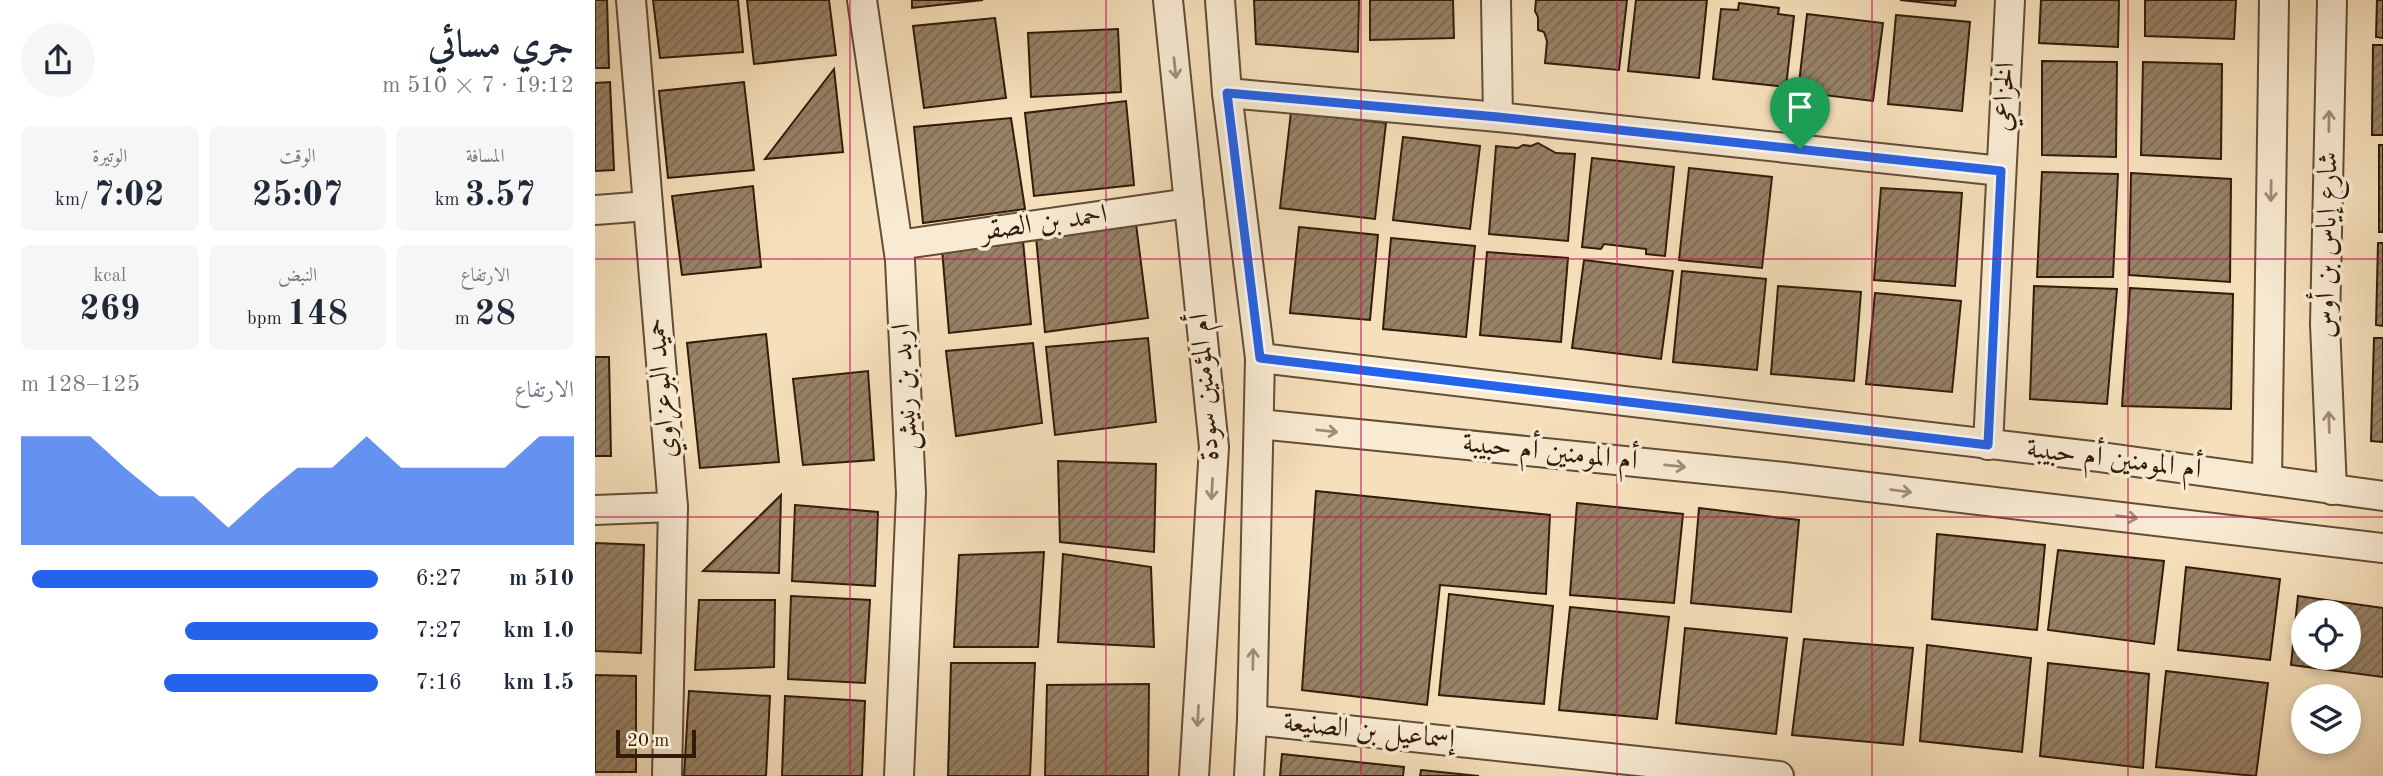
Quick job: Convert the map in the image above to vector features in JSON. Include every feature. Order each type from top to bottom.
[{"type":"street","name":"حميد البوعزاوي","points":[[631,0],[673,507],[667,776]]},
{"type":"street","name":"اربد بن رنيش","points":[[862,0],[898,244],[911,493],[899,776]]},
{"type":"street","name":"أم المؤمنين سودة","points":[[1168,0],[1214,447],[1194,776]]},
{"type":"street","name":"أم المؤمنين سودة","points":[[1220,0],[1227,93],[1260,358],[1249,776]]},
{"type":"street","points":[[1496,0],[1498,117]]},
{"type":"street","name":"الخزاعي","points":[[1988,445],[2010,0]]},
{"type":"street","name":"شارع إياس بن أوس","points":[[2267,480],[2274,0]]},
{"type":"street","name":"شارع إياس بن أوس","points":[[2332,0],[2325,324],[2332,490]]},
{"type":"street","points":[[1227,93],[1498,117],[2001,171]]},
{"type":"street","name":"احمد بن الصقر","points":[[898,244],[1189,203]]},
{"type":"street","points":[[595,210],[648,206]]},
{"type":"street","name":"أم المومنين أم حبيبة","points":[[1260,358],[2100,457],[2383,496]]},
{"type":"street","name":"أم المومنين أم حبيبة","points":[[1259,424],[1784,477],[2383,548]]},
{"type":"street","points":[[595,510],[673,507]]},
{"type":"street","name":"إسماعيل بن الصنيعة","points":[[1252,720],[1779,776]]},
{"type":"building","points":[[595,0],[607,0],[609,68],[595,68]]},
{"type":"building","points":[[653,0],[738,0],[743,52],[660,58]]},
{"type":"building","points":[[747,0],[829,0],[836,55],[754,64]]},
{"type":"building","points":[[912,0],[983,0],[912,8]]},
{"type":"building","points":[[1254,0],[1359,0],[1358,52],[1256,44]]},
{"type":"building","points":[[1370,0],[1453,0],[1454,38],[1370,40]]},
{"type":"building","points":[[1536,0],[1627,0],[1619,70],[1545,63],[1547,41],[1544,32],[1538,30]]},
{"type":"building","points":[[1636,0],[1707,0],[1699,78],[1628,71]]},
{"type":"building","points":[[1900,0],[1956,0],[1955,6]]},
{"type":"building","points":[[2041,0],[2119,0],[2118,47],[2039,43]]},
{"type":"building","points":[[2145,0],[2236,0],[2234,39],[2145,36]]},
{"type":"building","points":[[2377,0],[2383,0],[2383,38],[2376,37]]},
{"type":"building","points":[[1739,3],[1779,8],[1778,14],[1794,16],[1786,87],[1713,79],[1721,9],[1738,10]]},
{"type":"building","points":[[1807,14],[1883,23],[1873,101],[1798,92]]},
{"type":"building","points":[[1896,15],[1970,22],[1962,111],[1888,104]]},
{"type":"building","points":[[995,18],[1006,98],[924,108],[913,26]]},
{"type":"building","points":[[1118,29],[1121,92],[1031,97],[1028,33]]},
{"type":"building","points":[[2373,45],[2383,45],[2383,135],[2372,135]]},
{"type":"building","points":[[2042,61],[2117,62],[2116,157],[2042,155]]},
{"type":"building","points":[[2143,62],[2222,64],[2221,159],[2141,155]]},
{"type":"building","points":[[834,69],[843,152],[765,159]]},
{"type":"building","points":[[610,82],[614,170],[595,171],[595,83]]},
{"type":"building","points":[[744,82],[754,170],[668,178],[659,91]]},
{"type":"building","points":[[1126,101],[1134,185],[1034,196],[1025,113]]},
{"type":"building","points":[[1291,112],[1386,123],[1375,219],[1280,208]]},
{"type":"building","points":[[1011,118],[1025,209],[923,223],[914,127]]},
{"type":"building","points":[[1403,137],[1480,146],[1470,229],[1393,220]]},
{"type":"building","points":[[1538,143],[1556,153],[1575,154],[1568,241],[1489,234],[1496,146],[1518,148]]},
{"type":"building","points":[[2379,145],[2383,145],[2383,232],[2379,232]]},
{"type":"building","points":[[1592,158],[1674,167],[1665,256],[1646,254],[1646,249],[1604,244],[1601,249],[1582,247]]},
{"type":"building","points":[[1689,168],[1772,177],[1762,268],[1679,260]]},
{"type":"building","points":[[2042,172],[2118,174],[2113,277],[2037,277]]},
{"type":"building","points":[[2131,173],[2231,179],[2230,282],[2129,275]]},
{"type":"building","points":[[753,186],[761,267],[682,275],[672,196]]},
{"type":"building","points":[[1881,188],[1962,193],[1955,286],[1874,280]]},
{"type":"building","points":[[1136,224],[1148,318],[1045,332],[1036,237]]},
{"type":"building","points":[[1299,227],[1378,235],[1370,320],[1290,313]]},
{"type":"building","points":[[1391,238],[1475,246],[1466,337],[1383,329]]},
{"type":"building","points":[[1023,241],[1031,324],[949,333],[942,249]]},
{"type":"building","points":[[2378,243],[2383,243],[2383,326],[2376,325]]},
{"type":"building","points":[[1487,252],[1568,258],[1561,342],[1480,335]]},
{"type":"building","points":[[1584,260],[1673,271],[1661,359],[1572,348]]},
{"type":"building","points":[[1682,271],[1766,279],[1757,370],[1673,362]]},
{"type":"building","points":[[1778,286],[1861,292],[1854,381],[1771,374]]},
{"type":"building","points":[[2034,286],[2117,289],[2107,404],[2030,399]]},
{"type":"building","points":[[2130,288],[2233,294],[2231,409],[2122,406]]},
{"type":"building","points":[[1875,293],[1961,301],[1952,392],[1866,384]]},
{"type":"building","points":[[766,334],[779,462],[700,468],[687,343]]},
{"type":"building","points":[[1148,338],[1156,422],[1055,435],[1046,347]]},
{"type":"building","points":[[2374,338],[2383,338],[2383,442],[2371,441]]},
{"type":"building","points":[[1033,343],[1042,423],[956,436],[946,351]]},
{"type":"building","points":[[595,357],[609,357],[611,456],[595,456]]},
{"type":"building","points":[[868,371],[874,460],[803,465],[793,379]]},
{"type":"building","points":[[1058,461],[1156,464],[1154,552],[1060,542]]},
{"type":"building","points":[[1316,491],[1550,515],[1546,594],[1440,585],[1427,705],[1302,690]]},
{"type":"building","points":[[781,495],[779,573],[703,571]]},
{"type":"building","points":[[1577,503],[1683,514],[1674,603],[1570,595]]},
{"type":"building","points":[[795,505],[878,512],[875,586],[792,581]]},
{"type":"building","points":[[1699,508],[1799,520],[1791,612],[1691,603]]},
{"type":"building","points":[[1937,534],[2045,545],[2037,630],[1932,619]]},
{"type":"building","points":[[595,543],[644,545],[641,653],[595,651]]},
{"type":"building","points":[[2058,550],[2164,561],[2154,644],[2048,630]]},
{"type":"building","points":[[1044,552],[1038,647],[954,647],[959,555]]},
{"type":"building","points":[[1063,554],[1151,567],[1154,647],[1058,642]]},
{"type":"building","points":[[2186,567],[2280,579],[2270,660],[2178,650]]},
{"type":"building","points":[[1449,594],[1553,606],[1544,704],[1439,695]]},
{"type":"building","points":[[791,596],[870,600],[865,683],[788,679]]},
{"type":"building","points":[[2298,596],[2326,600],[2298,600]]},
{"type":"building","points":[[699,600],[775,600],[774,667],[695,670]]},
{"type":"building","points":[[2361,605],[2383,608],[2383,677],[2329,670],[2361,670]]},
{"type":"building","points":[[1570,607],[1669,617],[1657,719],[1559,710]]},
{"type":"building","points":[[1685,628],[1787,638],[1776,734],[1676,723]]},
{"type":"building","points":[[1804,639],[1913,648],[1903,745],[1792,735]]},
{"type":"building","points":[[1927,645],[2031,658],[2022,752],[1920,741]]},
{"type":"building","points":[[951,663],[1035,663],[1030,776],[948,776]]},
{"type":"building","points":[[2048,663],[2149,674],[2143,768],[2040,756]]},
{"type":"building","points":[[2166,671],[2268,683],[2256,776],[2156,767]]},
{"type":"building","points":[[595,675],[636,676],[636,772],[595,772]]},
{"type":"building","points":[[1149,684],[1148,776],[1045,776],[1047,685]]},
{"type":"building","points":[[689,691],[770,696],[766,776],[684,776]]},
{"type":"building","points":[[785,696],[865,701],[862,776],[782,776]]},
{"type":"building","points":[[1282,754],[1404,767],[1403,776],[1280,776]]},
{"type":"building","points":[[1421,770],[1479,776],[1420,776]]},
{"type":"route","points":[[1227,93],[1498,117],[1800,149],[2001,171],[1988,445],[1260,358],[1227,93]]}]
